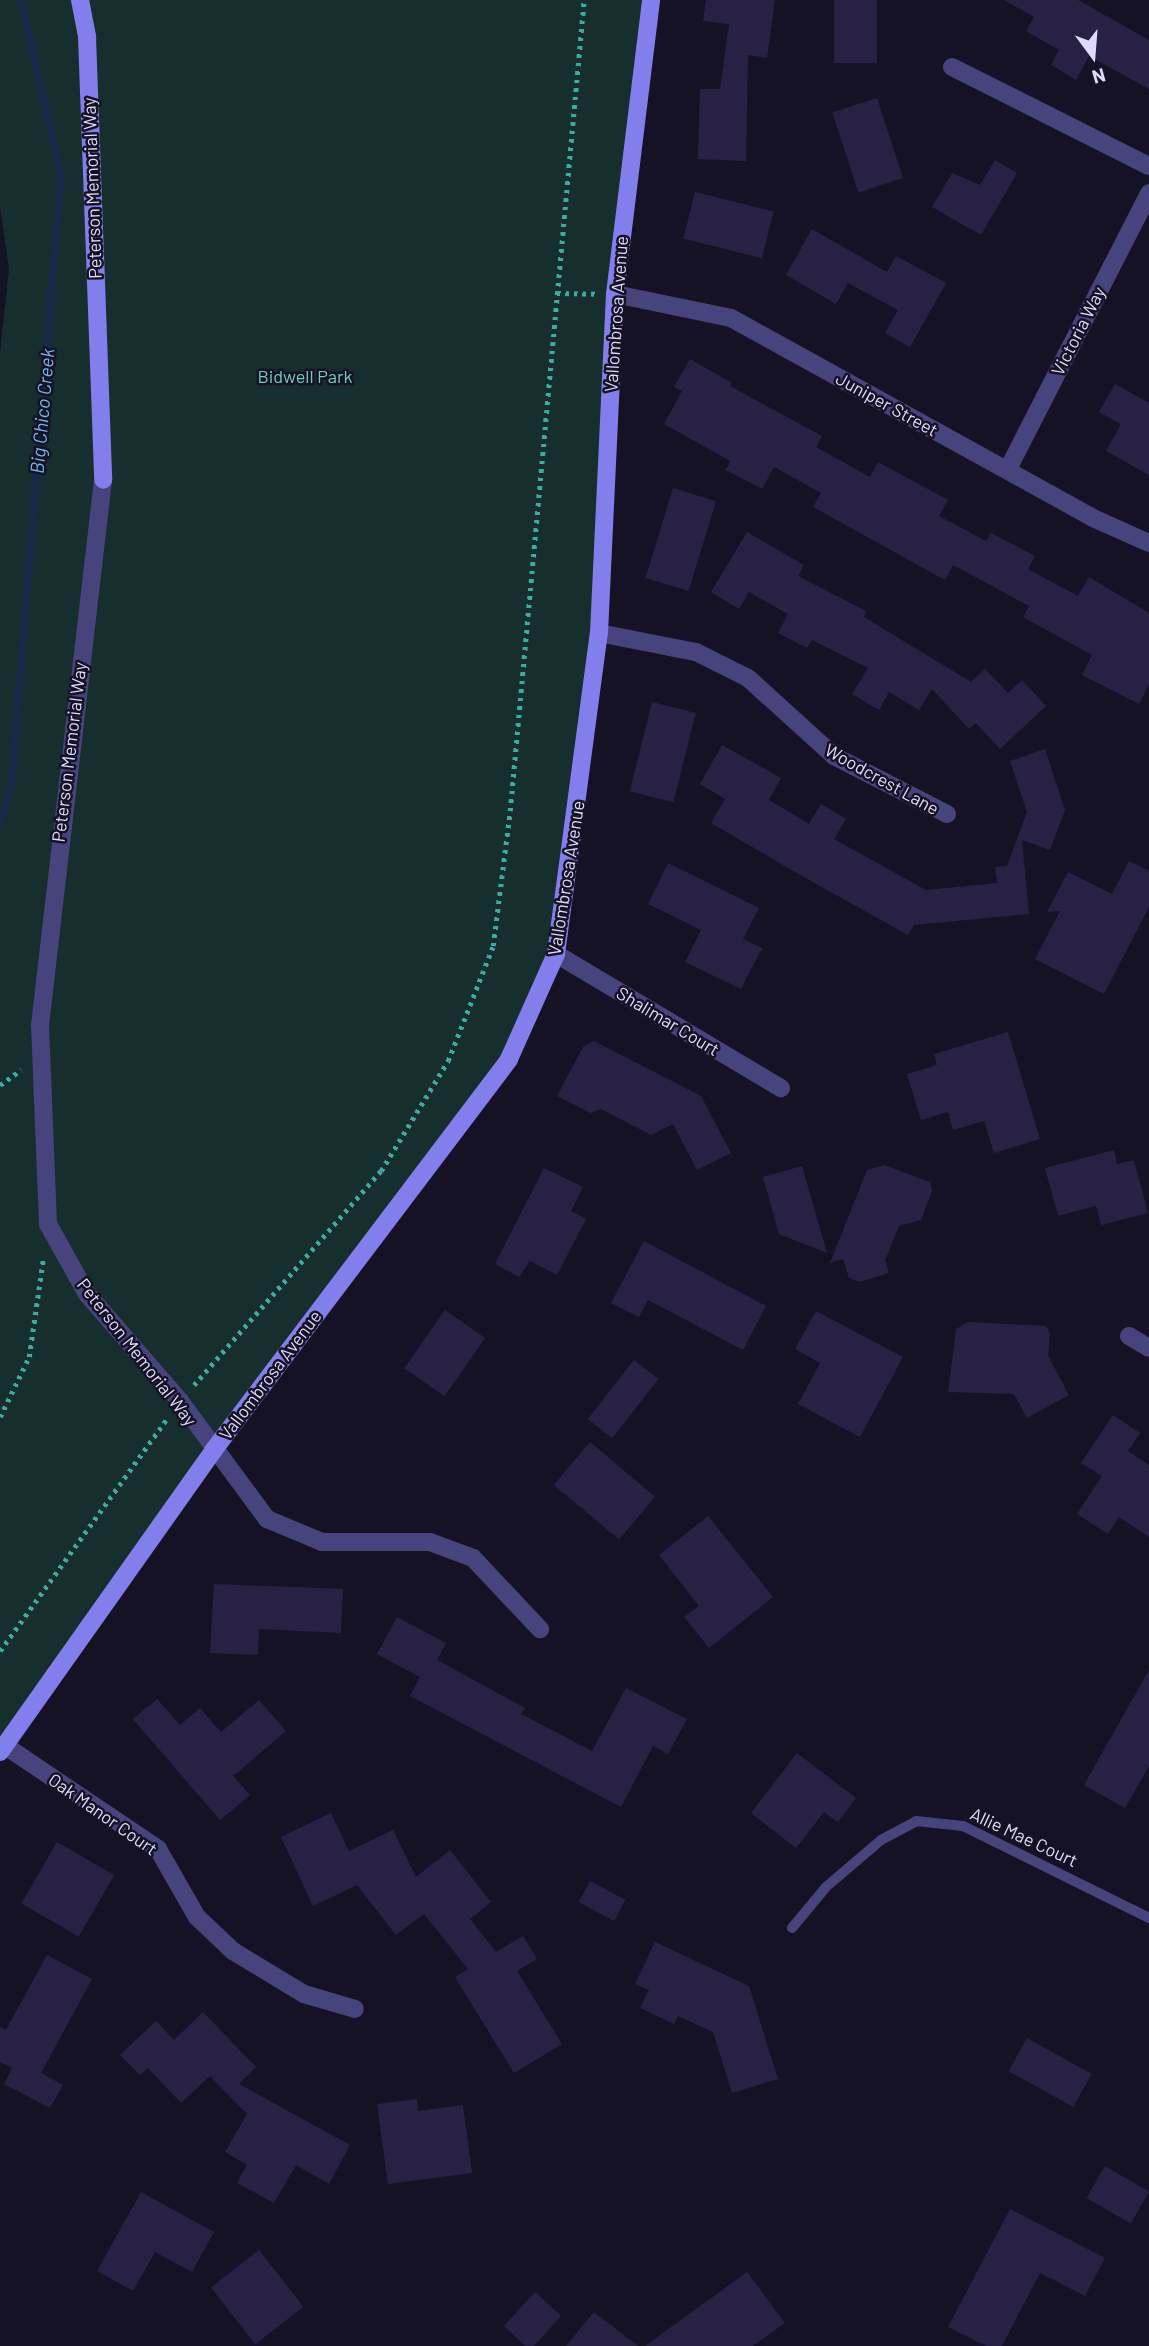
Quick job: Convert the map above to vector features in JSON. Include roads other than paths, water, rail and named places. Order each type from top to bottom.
[{"type":"street","name":"Peterson Memorial Way","points":[[80,0],[87,37],[103,480],[40,1025],[48,1224],[87,1294],[180,1401],[213,1451],[267,1519],[322,1542],[430,1542],[473,1558],[540,1629]]},
{"type":"street","name":"Vallombrosa Avenue","points":[[2,1749],[213,1451],[509,1059],[556,954],[599,634],[615,295],[651,0]]},
{"type":"street","points":[[952,67],[1149,166]]},
{"type":"street","name":"Victoria Way","points":[[1007,469],[1149,193]]},
{"type":"street","name":"Juniper Street","points":[[615,295],[732,318],[1007,469],[1149,543]]},
{"type":"street","name":"Woodcrest Lane","points":[[599,634],[696,652],[748,678],[834,756],[947,814]]},
{"type":"street","name":"Shalimar Court","points":[[556,954],[781,1088]]},
{"type":"street","points":[[1129,1336],[1149,1348]]},
{"type":"street","name":"Oak Manor Court","points":[[2,1749],[158,1849],[197,1917],[233,1951],[304,1994],[355,2009]]},
{"type":"lane","name":"Allie Mae Court","points":[[792,1928],[826,1887],[881,1840],[916,1821],[963,1826],[1149,1918]]},
{"type":"waterway","name":"Big Chico Creek","points":[[0,824],[11,786],[61,175],[21,0]]},
{"type":"park label","name":"Bidwell Park","points":[[305,376]]}]
